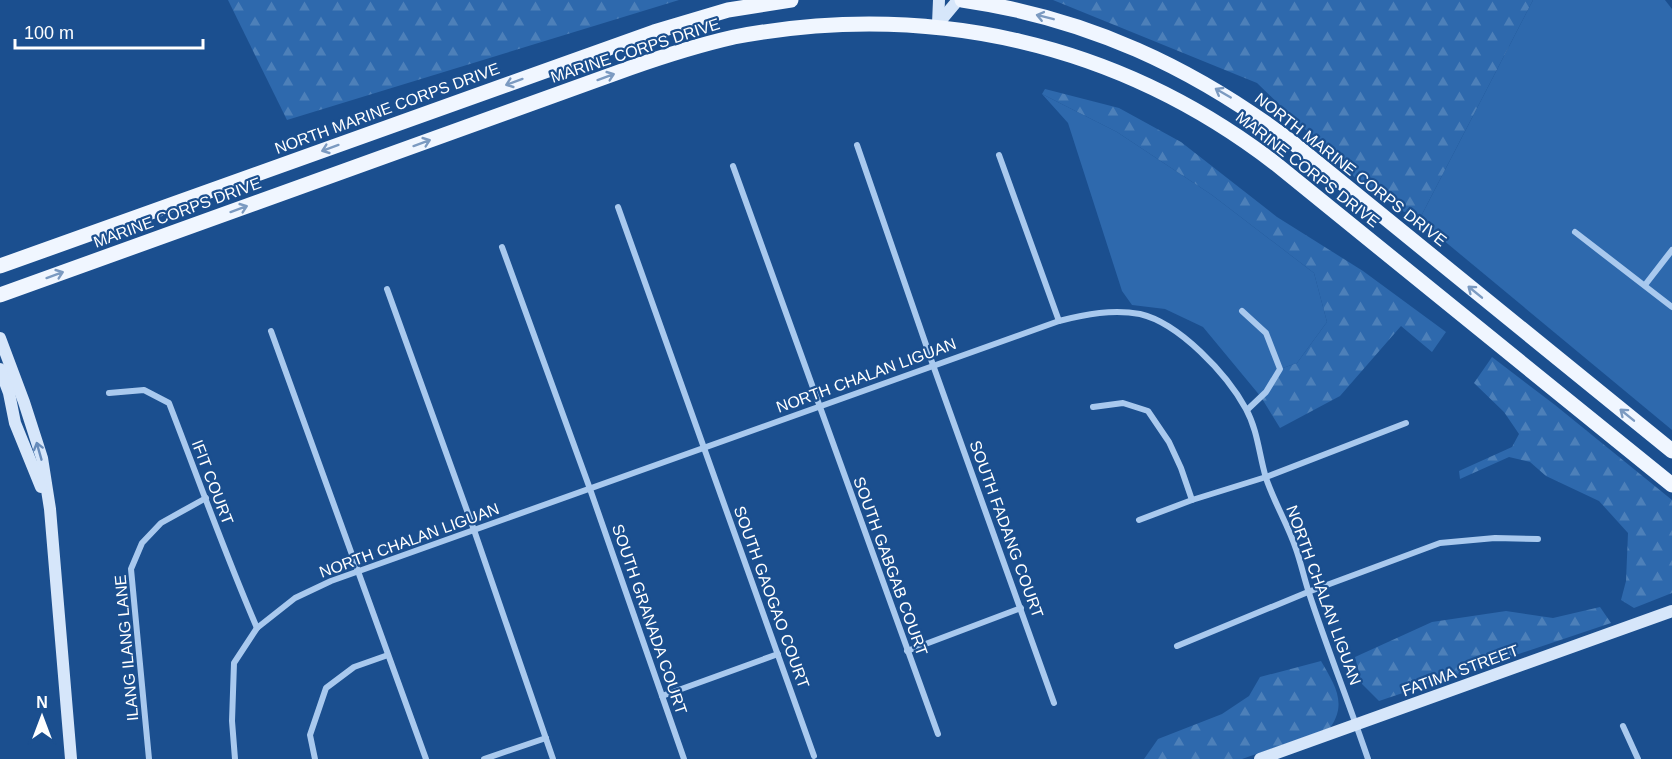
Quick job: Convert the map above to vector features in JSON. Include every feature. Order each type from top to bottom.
[{"type":"main road","name":"NORTH MARINE CORPS DRIVE","points":[[0,266],[654,32],[729,10],[791,0]]},
{"type":"main road","name":"NORTH MARINE CORPS DRIVE","points":[[962,0],[1021,11],[1096,32],[1164,61],[1232,98],[1293,143],[1672,452]]},
{"type":"main road","name":"MARINE CORPS DRIVE","points":[[0,295],[630,68],[698,46],[734,36],[805,25],[873,21],[938,24],[1015,37],[1087,57],[1152,85],[1217,121],[1276,164],[1672,485]]},
{"type":"street","points":[[938,24],[939,0]]},
{"type":"street","points":[[938,24],[958,0]]},
{"type":"street","name":"SOUTH FADANG COURT","points":[[857,145],[1054,703]]},
{"type":"street","points":[[999,155],[1059,321]]},
{"type":"street","name":"SOUTH GABGAB COURT","points":[[733,166],[938,734]]},
{"type":"street","name":"SOUTH GAOGAO COURT","points":[[618,207],[814,756]]},
{"type":"street","points":[[1575,232],[1672,307]]},
{"type":"street","name":"SOUTH GRANADA COURT","points":[[502,247],[590,489],[684,759]]},
{"type":"street","points":[[1645,285],[1672,250]]},
{"type":"street","points":[[387,289],[554,759]]},
{"type":"street","points":[[1242,310],[1266,333],[1280,369],[1266,392],[1247,410]]},
{"type":"street","name":"NORTH CHALAN LIGUAN","points":[[235,759],[232,721],[234,663],[257,628],[295,598],[358,572],[1059,321],[1087,313],[1115,312],[1140,314],[1160,321],[1202,352],[1233,388],[1247,410],[1259,444],[1266,477],[1296,548],[1308,592],[1368,759]]},
{"type":"street","points":[[271,331],[426,759]]},
{"type":"street","points":[[0,338],[42,458],[50,509],[71,759]]},
{"type":"street","points":[[0,369],[9,393],[15,423],[50,509]]},
{"type":"street","name":"IFIT COURT","points":[[110,393],[144,390],[169,403],[227,559],[257,628]]},
{"type":"street","points":[[1093,407],[1123,403],[1148,411],[1169,442],[1192,500]]},
{"type":"street","points":[[1139,520],[1192,500],[1266,477],[1406,423]]},
{"type":"street","name":"ILANG ILANG LANE","points":[[149,759],[131,569],[141,543],[161,523],[206,498]]},
{"type":"street","points":[[1176,646],[1308,592],[1440,543],[1495,538],[1538,539]]},
{"type":"street","points":[[907,651],[1021,608]]},
{"type":"street","name":"FATIMA STREET","points":[[1260,759],[1672,612]]},
{"type":"street","points":[[662,696],[778,654]]},
{"type":"street","points":[[315,759],[310,735],[326,688],[354,667],[388,655]]},
{"type":"street","points":[[1623,726],[1638,759]]},
{"type":"street","points":[[484,759],[546,738]]},
{"type":"green space","points":[[228,0],[679,0],[287,120]]},
{"type":"green space","points":[[1053,0],[1533,0],[1419,220],[1372,194],[1257,83]]},
{"type":"green space","points":[[1533,0],[1665,0],[1672,9],[1672,430],[1419,220]]},
{"type":"green space","points":[[1045,89],[1119,108],[1181,142],[1277,217],[1363,271],[1446,332],[1432,352],[1401,326],[1340,396],[1280,428],[1261,397],[1280,369],[1297,363],[1327,322],[1314,273],[1212,195],[1117,132],[1042,94]]},
{"type":"green space","points":[[1042,94],[1117,132],[1212,195],[1314,273],[1327,322],[1297,363],[1280,369],[1261,397],[1203,327],[1165,309],[1132,305],[1122,291],[1068,123]]},
{"type":"green space","points":[[1492,357],[1672,500],[1672,593],[1634,608],[1621,600],[1626,581],[1628,533],[1599,501],[1546,476],[1530,462],[1509,457],[1460,479],[1459,471],[1512,447],[1519,434],[1504,412],[1474,383]]},
{"type":"green space","points":[[1600,607],[1611,623],[1379,701],[1362,684],[1355,657],[1432,622],[1506,611],[1553,618]]},
{"type":"green space","points":[[1321,661],[1337,694],[1338,710],[1330,728],[1242,759],[1144,759],[1158,739],[1222,714],[1249,696],[1260,677]]}]
